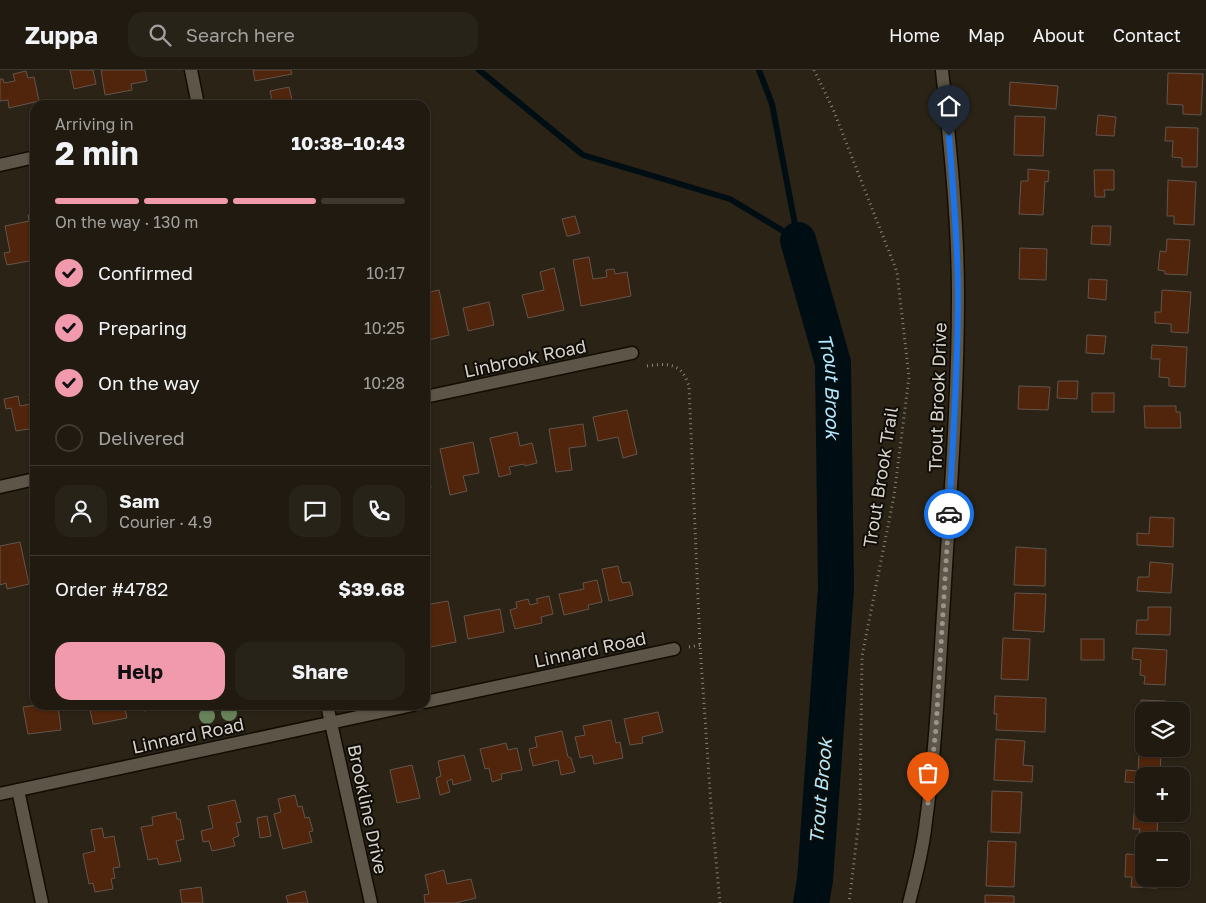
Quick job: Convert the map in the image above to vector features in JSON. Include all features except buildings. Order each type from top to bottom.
[{"type":"street","points":[[191,70],[197,100]]},
{"type":"street","name":"Trout Brook Drive","points":[[909,903],[926,822],[935,737],[955,410],[958,297],[957,255],[942,70]]},
{"type":"street","points":[[0,165],[30,158]]},
{"type":"street","name":"Linbrook Road","points":[[430,396],[632,353]]},
{"type":"street","points":[[0,487],[30,481]]},
{"type":"street","name":"Linnard Road","points":[[430,701],[674,649]]},
{"type":"street","name":"Brookline Drive","points":[[328,710],[371,903]]},
{"type":"street","name":"Linnard Road","points":[[0,794],[389,710]]},
{"type":"street","points":[[18,790],[42,903]]},
{"type":"path","name":"Trout Brook Trail","points":[[814,70],[834,109],[897,272],[909,377],[894,496],[862,656],[860,812],[849,903]]},
{"type":"path","points":[[647,366],[665,363],[672,365],[684,374],[689,386],[700,645],[720,903]]},
{"type":"waterway","name":"Trout Brook","points":[[479,70],[583,155],[730,199],[798,240]]},
{"type":"waterway","points":[[759,70],[772,104],[798,240]]},
{"type":"waterway","name":"Trout Brook","points":[[798,240],[833,363],[836,588],[815,880],[811,903]]},
{"type":"way so far","points":[[928,803],[936,728],[949,514]]},
{"type":"route","points":[[949,136],[955,213],[958,297],[955,410],[949,514]]}]
